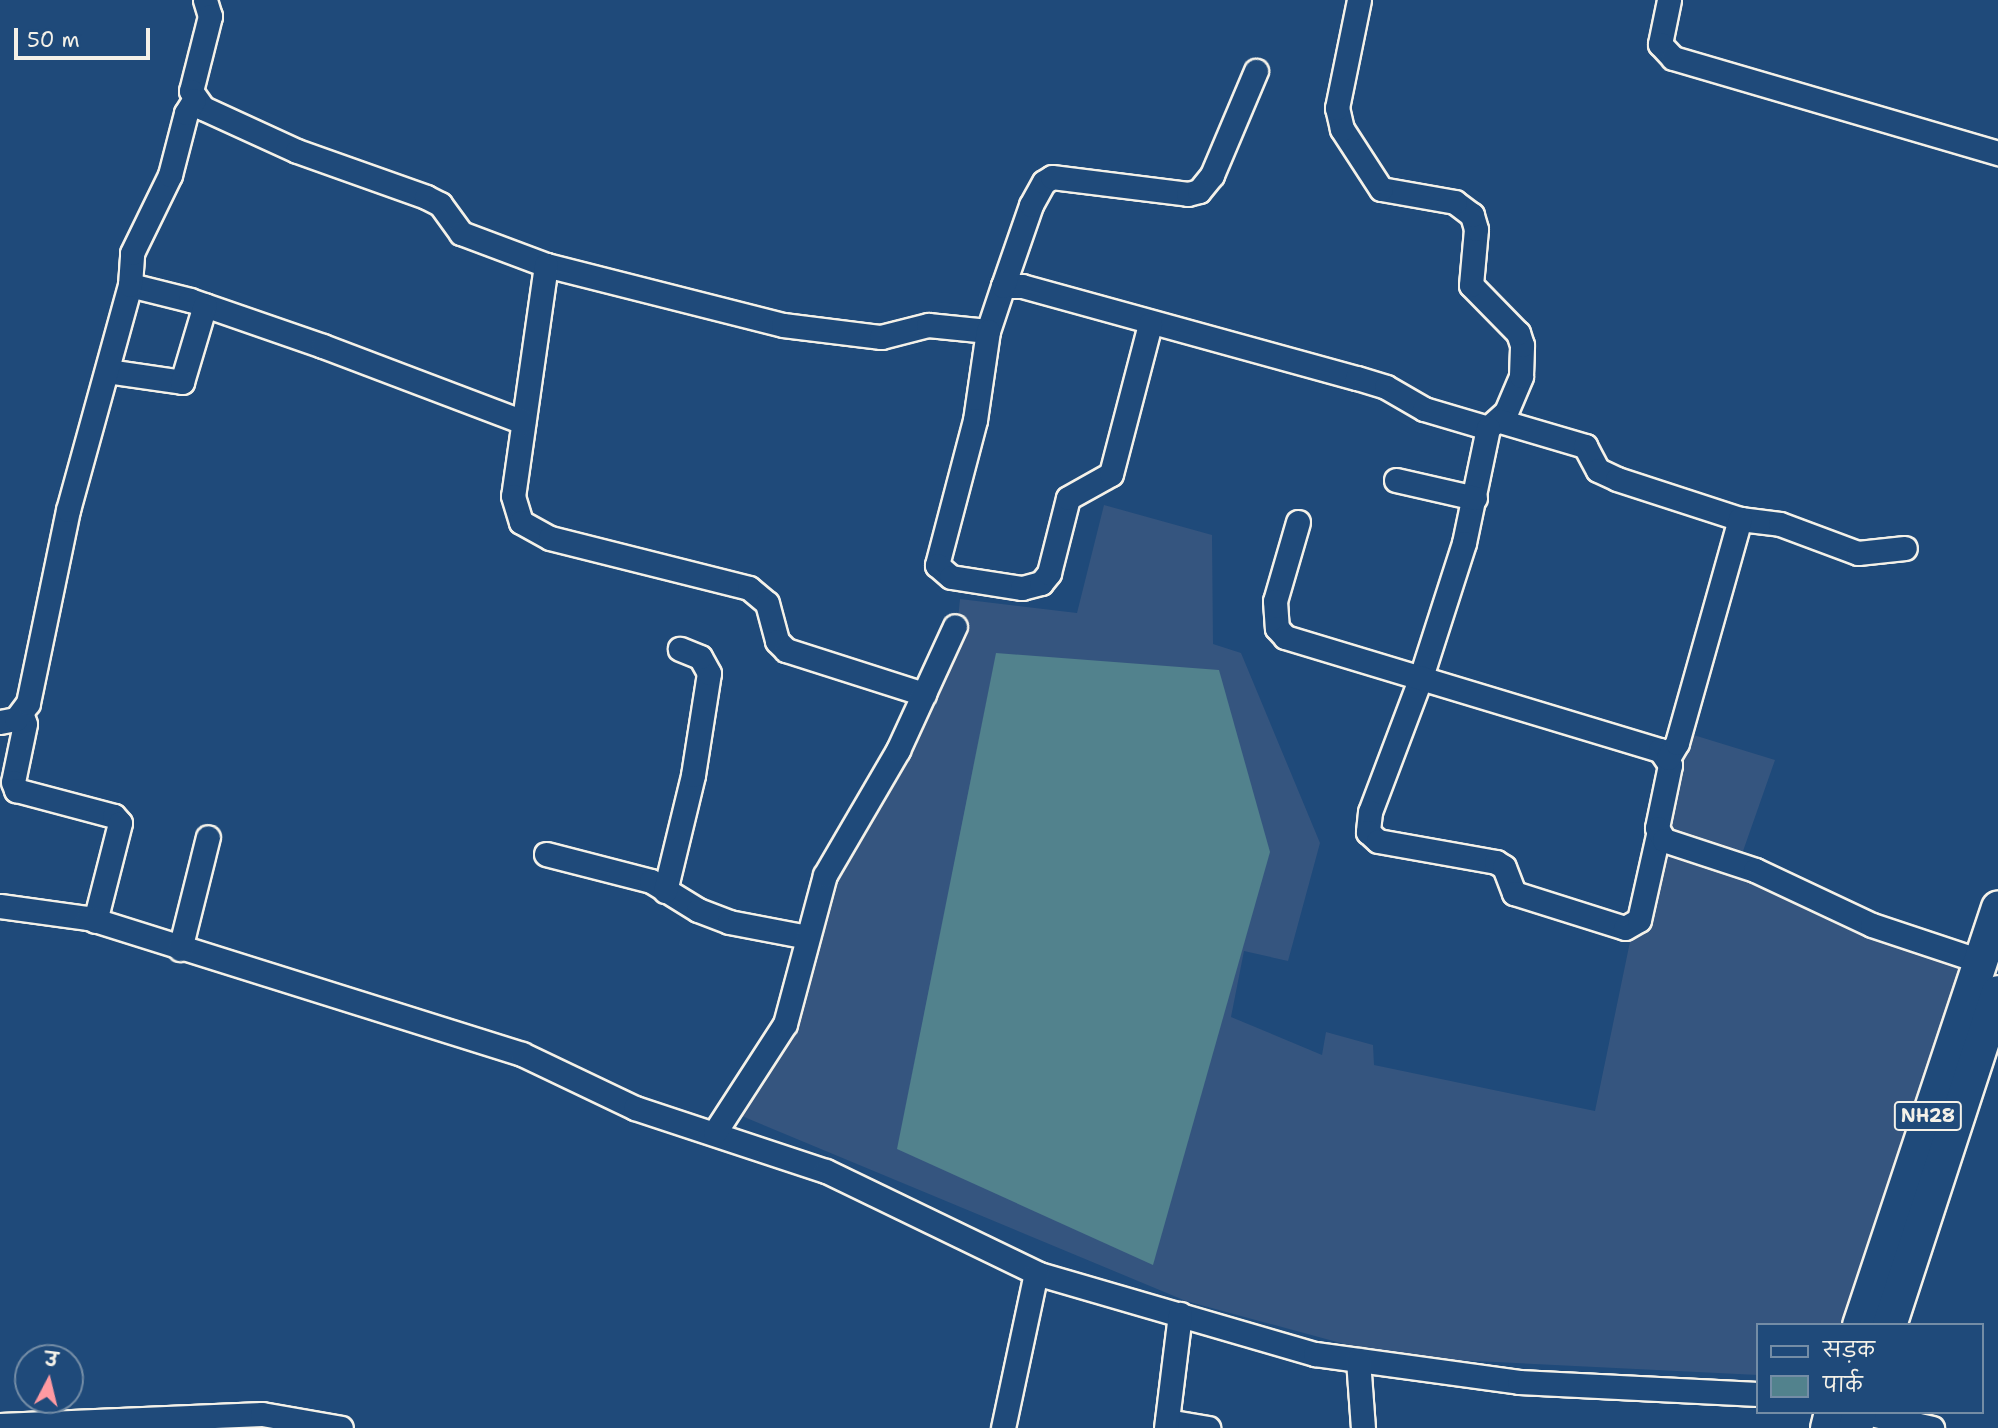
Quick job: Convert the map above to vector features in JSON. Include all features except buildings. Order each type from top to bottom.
[{"type":"highway","name":"NH28","points":[[1860,1323],[1998,908]]},
{"type":"highway","name":"NH28","points":[[1890,1323],[1998,992]]},
{"type":"street","points":[[1359,0],[1337,108],[1339,119],[1361,163],[1381,189],[1455,202],[1472,215],[1476,229],[1471,285],[1518,333],[1522,345],[1521,376],[1494,425],[1421,677],[1370,812],[1367,825],[1372,838],[1496,862],[1504,867],[1514,893],[1625,928],[1639,920],[1658,835],[1668,758],[1677,743],[1740,519]]},
{"type":"street","points":[[1669,0],[1660,44],[1674,58],[1998,153]]},
{"type":"street","points":[[95,921],[120,823],[114,816],[16,790],[13,782],[25,724],[22,715],[68,510],[130,285],[132,253],[161,198],[194,100],[192,75],[210,16],[208,1]]},
{"type":"street","points":[[1150,324],[1111,474],[1068,498],[1049,573],[1041,583],[1022,588],[951,577],[937,565],[975,420],[988,331],[1031,205],[1044,182],[1052,177],[1188,194],[1199,191],[1212,175],[1256,71]]},
{"type":"street","points":[[194,100],[297,150],[426,197],[440,204],[461,233],[546,265],[815,332],[881,337],[942,325],[988,331]]},
{"type":"street","points":[[546,265],[523,422],[514,508],[521,522],[537,533],[749,588],[767,603],[777,641],[786,650],[924,694]]},
{"type":"street","points":[[130,285],[205,305],[523,422]]},
{"type":"street","points":[[1003,286],[1022,286],[1150,324],[1357,378],[1386,387],[1424,409],[1571,440],[1585,446],[1598,470],[1740,519],[1791,527],[1858,553],[1905,548]]},
{"type":"street","points":[[107,371],[182,383],[205,305]]},
{"type":"street","points":[[1396,480],[1475,498]]},
{"type":"street","points":[[1298,522],[1275,601],[1277,628],[1299,642],[1647,745],[1668,758]]},
{"type":"street","points":[[715,1132],[785,1024],[825,874],[898,750],[955,626]]},
{"type":"street","points":[[666,891],[693,775],[709,673],[700,657],[680,649]]},
{"type":"street","points":[[0,722],[22,715]]},
{"type":"street","points":[[1658,835],[1755,870],[1872,925],[1980,961]]},
{"type":"street","points":[[180,949],[208,837]]},
{"type":"street","points":[[546,854],[639,878],[729,922],[808,937]]},
{"type":"street","points":[[0,906],[95,921],[522,1054],[635,1108],[715,1132],[826,1171],[1036,1272],[1315,1354],[1519,1382],[1756,1394]]},
{"type":"street","points":[[1003,1428],[1036,1272]]},
{"type":"street","points":[[1180,1314],[1167,1424],[1208,1428]]},
{"type":"street","points":[[1358,1360],[1363,1428]]},
{"type":"street","points":[[1870,1414],[1932,1428]]},
{"type":"street","points":[[0,1425],[262,1415],[341,1428]]},
{"type":"shaded area","points":[[1104,505],[1212,535],[1213,644],[1241,653],[1320,843],[1288,961],[1244,951],[1231,1017],[1322,1055],[1326,1032],[1373,1045],[1374,1065],[1595,1111],[1674,729],[1775,760],[1742,854],[1831,903],[1976,954],[1848,1323],[1756,1323],[1756,1375],[1392,1357],[1186,1301],[737,1114],[795,1017],[822,879],[955,652],[960,599],[1077,613]]},
{"type":"green space","points":[[996,653],[1219,670],[1270,852],[1153,1265],[897,1149]]}]
